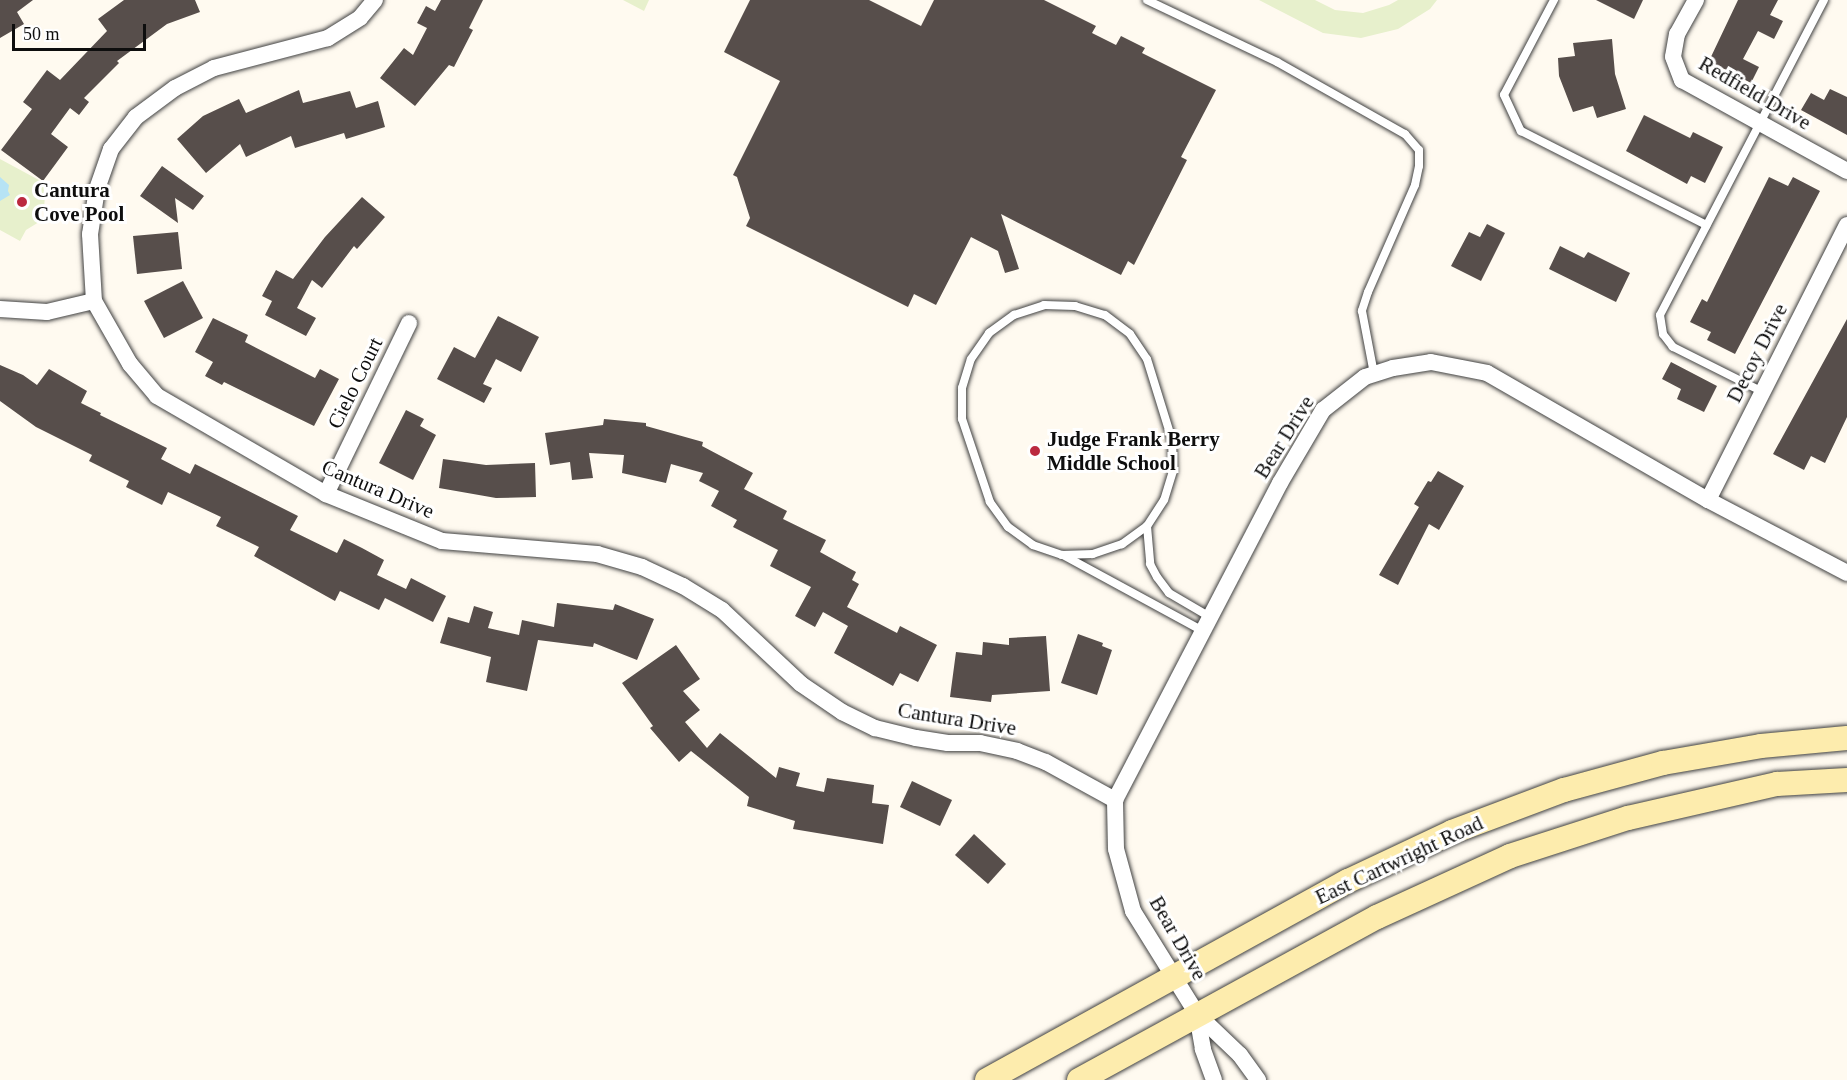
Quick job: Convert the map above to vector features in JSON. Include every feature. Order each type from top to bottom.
[{"type":"main road","name":"East Cartwright Road","points":[[987,1080],[1358,876],[1452,832],[1564,790],[1663,763],[1761,746],[1847,738]]},
{"type":"main road","name":"East Cartwright Road","points":[[1079,1080],[1377,917],[1510,856],[1639,815],[1777,784],[1847,780]]},
{"type":"street","name":"Cantura Drive","points":[[375,0],[360,18],[328,38],[214,68],[175,88],[136,117],[111,149],[97,189],[90,234],[94,301],[130,364],[157,396],[326,494],[442,541],[586,553],[642,567],[683,586],[722,610],[801,684],[842,712],[875,728],[916,738],[948,743],[980,743],[1017,751],[1046,762],[1115,800]]},
{"type":"street","name":"Redfield Drive","points":[[1696,0],[1677,34],[1673,57],[1682,80],[1847,171]]},
{"type":"street","name":"Decoy Drive","points":[[1708,500],[1847,225]]},
{"type":"street","points":[[0,309],[48,312],[94,301]]},
{"type":"street","name":"Cielo Court","points":[[326,494],[409,323]]},
{"type":"street","name":"Bear Drive","points":[[1197,1014],[1133,911],[1116,849],[1115,800],[1280,483],[1323,410],[1365,377],[1393,368],[1431,362],[1487,373],[1708,500],[1847,573]]},
{"type":"street","points":[[1197,1014],[1203,1049],[1214,1080]]},
{"type":"street","points":[[1197,1014],[1240,1055],[1258,1080]]},
{"type":"lane","points":[[1147,0],[1277,62],[1405,134],[1419,150],[1419,166],[1415,185],[1362,311],[1374,374]]},
{"type":"lane","points":[[1554,0],[1504,95],[1521,131],[1706,225]]},
{"type":"lane","points":[[1763,392],[1673,347],[1663,334],[1659,315],[1824,0]]},
{"type":"lane","points":[[1062,555],[1093,554],[1122,544],[1147,526],[1164,500],[1173,471],[1172,440],[1147,359],[1130,334],[1105,315],[1075,306],[1044,305],[1014,315],[989,333],[971,359],[962,388],[962,419],[990,502],[1008,527],[1033,545],[1062,555],[1206,624]]},
{"type":"lane","points":[[1147,526],[1150,564],[1156,577],[1169,593],[1206,624]]},
{"type":"green space","points":[[623,0],[649,0],[644,11]]},
{"type":"green space","points":[[1259,0],[1315,0],[1335,10],[1363,13],[1398,0],[1437,0],[1430,9],[1398,29],[1361,38],[1323,33]]},
{"type":"green space","name":"Cantura Cove Pool","points":[[0,159],[50,186],[45,195],[44,209],[36,216],[39,222],[26,230],[20,241],[0,230]]},
{"type":"water","points":[[0,177],[9,185],[10,195],[0,201]]},
{"type":"building","points":[[0,0],[33,0],[17,12],[24,24],[0,38]]},
{"type":"building","points":[[124,0],[195,0],[200,12],[167,24],[117,61],[119,63],[84,98],[89,102],[79,115],[70,108],[51,134],[68,147],[43,181],[1,150],[32,109],[23,102],[47,70],[60,80],[107,31],[98,19]]},
{"type":"building","points":[[441,0],[483,0],[469,28],[473,30],[454,67],[449,65],[415,106],[380,78],[404,48],[413,55],[427,28],[417,23],[426,6],[435,11]]},
{"type":"building","points":[[750,0],[869,0],[921,26],[934,0],[1044,0],[1096,26],[1092,33],[1116,45],[1121,36],[1145,48],[1142,53],[1216,90],[1181,157],[1187,160],[1134,265],[1128,261],[1121,275],[1001,214],[1019,269],[1005,273],[998,251],[971,237],[936,305],[914,294],[908,307],[746,226],[750,218],[737,177],[733,175],[780,81],[724,52]]},
{"type":"building","points":[[1596,0],[1643,0],[1634,19]]},
{"type":"building","points":[[1738,0],[1778,0],[1770,15],[1783,21],[1774,39],[1758,31],[1743,59],[1759,67],[1751,83],[1709,61]]},
{"type":"building","points":[[1612,39],[1615,74],[1626,109],[1597,118],[1593,106],[1573,112],[1559,76],[1558,58],[1575,56],[1573,43]]},
{"type":"building","points":[[1830,89],[1847,97],[1847,135],[1801,110],[1811,93],[1824,100]]},
{"type":"building","points":[[299,90],[303,103],[350,91],[356,108],[378,101],[385,127],[346,139],[344,133],[295,148],[291,136],[246,157],[240,144],[206,173],[177,139],[203,116],[239,99],[246,113]]},
{"type":"building","points":[[1644,115],[1690,138],[1693,132],[1723,147],[1705,183],[1691,176],[1687,184],[1626,151]]},
{"type":"building","points":[[162,166],[204,196],[193,210],[175,198],[178,223],[140,196]]},
{"type":"building","points":[[1769,177],[1788,186],[1793,177],[1820,191],[1735,354],[1707,340],[1711,332],[1690,322],[1702,299],[1707,302]]},
{"type":"building","points":[[362,197],[385,217],[357,249],[354,246],[322,288],[312,280],[297,308],[316,318],[306,336],[265,315],[272,301],[262,296],[276,270],[293,279],[325,237]]},
{"type":"building","points":[[1487,224],[1505,233],[1481,281],[1451,266],[1469,232],[1480,237]]},
{"type":"building","points":[[178,232],[182,269],[137,274],[133,236]]},
{"type":"building","points":[[1560,246],[1584,258],[1588,252],[1630,273],[1616,302],[1549,269]]},
{"type":"building","points":[[183,281],[203,318],[164,338],[144,301]]},
{"type":"building","points":[[498,316],[539,337],[521,372],[496,359],[483,384],[492,388],[484,403],[437,379],[454,347],[475,358]]},
{"type":"building","points":[[213,318],[248,335],[245,342],[315,378],[320,369],[339,379],[314,426],[224,382],[222,385],[205,376],[213,362],[195,352]]},
{"type":"building","points":[[1847,319],[1847,417],[1825,463],[1811,456],[1804,470],[1773,454]]},
{"type":"building","points":[[1671,362],[1717,386],[1704,412],[1677,399],[1681,389],[1662,379]]},
{"type":"building","points":[[0,365],[23,375],[37,385],[49,369],[87,391],[81,403],[101,413],[100,415],[167,448],[161,459],[190,474],[195,464],[298,516],[290,530],[337,553],[344,539],[362,548],[384,560],[377,575],[406,589],[411,578],[446,596],[433,622],[385,598],[379,610],[340,591],[335,601],[254,556],[259,547],[216,526],[221,517],[168,492],[162,505],[126,487],[129,481],[89,461],[92,455],[36,427],[0,401]]},
{"type":"building","points":[[406,410],[424,419],[420,426],[436,435],[413,480],[379,463]]},
{"type":"building","points":[[604,419],[646,423],[646,426],[703,442],[702,446],[753,473],[744,489],[787,511],[783,519],[826,540],[820,552],[856,572],[852,580],[859,584],[847,607],[897,633],[900,626],[937,645],[918,682],[900,673],[893,686],[834,653],[848,626],[823,612],[815,627],[795,616],[811,587],[770,566],[778,550],[733,527],[737,520],[711,506],[719,491],[699,481],[703,473],[671,464],[666,483],[622,473],[624,455],[589,453],[593,478],[572,480],[570,462],[550,465],[545,433],[603,425]]},
{"type":"building","points":[[443,459],[486,465],[535,463],[536,497],[496,498],[439,488]]},
{"type":"building","points":[[1438,471],[1464,486],[1439,530],[1429,524],[1398,585],[1379,575],[1419,507],[1414,504],[1428,481],[1431,482]]},
{"type":"building","points":[[557,603],[613,610],[615,604],[654,619],[637,660],[594,643],[593,647],[538,640],[527,691],[486,682],[491,657],[440,643],[448,617],[469,623],[474,606],[493,612],[488,628],[519,635],[522,620],[554,627]]},
{"type":"building","points":[[1078,634],[1103,643],[1102,646],[1112,650],[1097,695],[1061,683]]},
{"type":"building","points":[[1046,636],[1050,691],[992,695],[991,702],[950,697],[956,652],[982,655],[983,642],[1009,645],[1009,638]]},
{"type":"building","points":[[676,645],[700,679],[683,691],[700,710],[685,722],[707,748],[720,733],[776,778],[779,767],[800,773],[796,786],[824,792],[827,778],[874,785],[872,803],[889,805],[883,844],[793,829],[795,821],[747,806],[749,797],[691,751],[679,762],[650,728],[653,726],[622,683]]},
{"type":"building","points":[[912,781],[952,800],[940,826],[900,807]]},
{"type":"building","points":[[974,834],[1006,864],[988,884],[955,855]]},
{"type":"place","name":"Cantura Cove Pool","points":[[22,202]]},
{"type":"place","name":"Judge Frank Berry Middle School","points":[[1035,451]]}]
